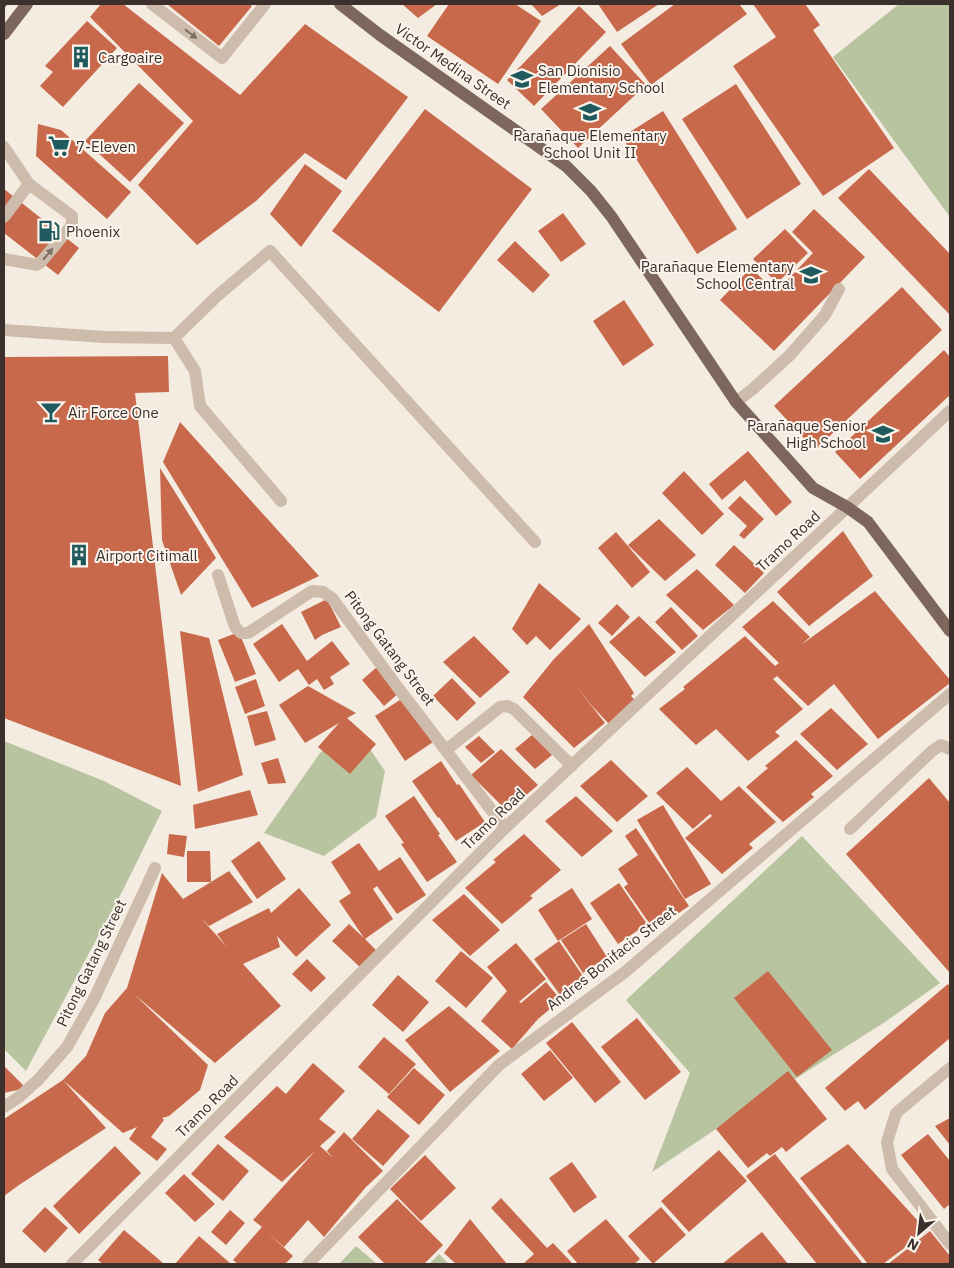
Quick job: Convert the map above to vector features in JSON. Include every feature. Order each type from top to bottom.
[{"type":"main road","points":[[4,34],[27,4]]},
{"type":"main road","name":"Victor Medina Street","points":[[340,4],[380,35],[566,166],[592,192],[611,216],[736,402],[813,488],[847,507],[868,522],[950,632]]},
{"type":"street","points":[[152,4],[222,58],[265,4]]},
{"type":"street","points":[[4,147],[29,184],[72,216],[71,226],[41,262],[32,264],[4,259]]},
{"type":"street","points":[[4,217],[29,184]]},
{"type":"street","points":[[4,330],[104,337],[174,338],[216,297],[270,251],[535,542]]},
{"type":"street","points":[[736,402],[790,355],[825,315],[839,288]]},
{"type":"street","points":[[174,338],[195,371],[200,406],[281,501]]},
{"type":"street","name":"Tramo Road","points":[[72,1264],[505,828],[950,411]]},
{"type":"street","name":"Pitong Gatang Street","points":[[218,575],[234,627],[241,633],[248,633],[312,591],[323,592],[332,598],[505,828]]},
{"type":"street","name":"Andres Bonifacio Street","points":[[308,1264],[499,1065],[625,972],[950,694]]},
{"type":"street","points":[[446,750],[500,707],[507,706],[514,709],[572,766]]},
{"type":"street","points":[[850,829],[932,750],[941,745],[950,748]]},
{"type":"street","name":"Pitong Gatang Street","points":[[4,1107],[38,1080],[67,1047],[94,999],[155,868]]},
{"type":"street","points":[[950,1068],[896,1114],[887,1142],[892,1169],[950,1244]]},
{"type":"green space","points":[[899,4],[950,4],[950,217],[833,57]]},
{"type":"green space","points":[[352,723],[385,771],[376,817],[324,856],[264,833],[320,753]]},
{"type":"green space","points":[[4,741],[104,781],[162,811],[124,888],[26,1071],[4,1049]]},
{"type":"green space","points":[[802,836],[940,983],[885,1022],[716,1129],[652,1172],[690,1073],[626,1000]]},
{"type":"green space","points":[[356,1246],[377,1264],[339,1264]]},
{"type":"green space","points":[[439,1254],[449,1264],[429,1264]]},
{"type":"building","points":[[101,4],[123,4],[240,95],[305,24],[408,97],[346,180],[305,153],[256,201],[197,245],[138,185],[193,121],[90,17]]},
{"type":"building","points":[[167,4],[249,4],[252,6],[219,46]]},
{"type":"building","points":[[402,4],[437,4],[418,18]]},
{"type":"building","points":[[449,4],[515,4],[541,21],[498,84],[427,36]]},
{"type":"building","points":[[531,4],[561,4],[542,16]]},
{"type":"building","points":[[598,4],[659,4],[617,32]]},
{"type":"building","points":[[675,4],[739,4],[747,14],[651,85],[621,44]]},
{"type":"building","points":[[753,4],[805,4],[820,25],[813,30],[894,148],[823,196],[733,66],[776,37]]},
{"type":"building","points":[[579,6],[606,32],[534,106],[507,80]]},
{"type":"building","name":"Cargoaire","points":[[87,21],[117,48],[63,107],[40,86],[53,72],[45,66]]},
{"type":"building","points":[[610,46],[646,85],[578,148],[541,109]]},
{"type":"building","points":[[139,83],[184,123],[130,182],[85,141]]},
{"type":"building","points":[[736,84],[801,184],[747,219],[682,119]]},
{"type":"building","points":[[425,109],[532,189],[439,312],[332,231]]},
{"type":"building","points":[[663,111],[737,229],[697,254],[622,137]]},
{"type":"building","points":[[38,124],[61,130],[131,192],[107,219],[36,156]]},
{"type":"building","points":[[305,164],[342,191],[301,247],[270,214]]},
{"type":"building","points":[[869,169],[950,254],[950,315],[838,198]]},
{"type":"building","points":[[4,189],[79,248],[58,275],[4,233]]},
{"type":"building","points":[[814,209],[865,257],[774,351],[720,300],[751,268],[776,292],[813,253],[792,232]]},
{"type":"building","points":[[563,213],[586,244],[561,262],[538,231]]},
{"type":"building","points":[[785,229],[808,253],[777,283],[753,259]]},
{"type":"building","points":[[515,241],[550,275],[533,293],[497,260]]},
{"type":"building","points":[[902,287],[942,330],[815,450],[774,406]]},
{"type":"building","points":[[624,300],[654,345],[623,366],[593,321]]},
{"type":"building","name":"Parañaque Senior High School","points":[[944,350],[950,357],[950,395],[860,479],[835,452]]},
{"type":"building","name":"Airport Citimall","points":[[168,356],[169,392],[135,393],[181,786],[4,718],[4,357]]},
{"type":"building","points":[[180,422],[319,576],[252,608],[163,462]]},
{"type":"building","points":[[748,451],[792,502],[776,516],[745,480],[722,500],[709,484]]},
{"type":"building","points":[[160,468],[216,558],[181,595],[162,540]]},
{"type":"building","points":[[684,471],[724,514],[702,535],[662,493]]},
{"type":"building","points":[[740,496],[764,519],[744,539],[739,535],[747,526],[728,508]]},
{"type":"building","points":[[659,519],[696,555],[665,581],[628,545]]},
{"type":"building","points":[[843,531],[873,576],[809,626],[777,592]]},
{"type":"building","points":[[616,532],[650,572],[632,588],[598,548]]},
{"type":"building","points":[[734,545],[764,573],[745,593],[715,565]]},
{"type":"building","points":[[697,569],[734,605],[703,630],[666,595]]},
{"type":"building","points":[[539,583],[581,619],[550,650],[536,636],[527,645],[512,629]]},
{"type":"building","points":[[875,591],[950,680],[950,683],[878,739],[834,684],[808,706],[777,676],[773,679],[803,709],[775,732],[780,736],[748,761],[716,729],[696,745],[659,709],[685,689],[683,687],[745,636],[775,666],[779,663],[742,627],[773,601],[810,637],[801,645]]},
{"type":"building","points":[[327,599],[341,627],[315,640],[301,612]]},
{"type":"building","points":[[617,604],[630,617],[612,636],[598,623]]},
{"type":"building","points":[[671,607],[698,636],[682,650],[655,622]]},
{"type":"building","points":[[639,616],[676,652],[645,677],[609,642]]},
{"type":"building","points":[[282,624],[307,661],[332,641],[350,664],[330,677],[334,684],[324,690],[317,679],[309,685],[298,669],[279,682],[253,644]]},
{"type":"building","points":[[589,624],[634,693],[631,696],[635,700],[610,725],[572,681],[605,723],[574,748],[523,697],[554,659]]},
{"type":"building","points":[[180,631],[209,638],[243,775],[198,792]]},
{"type":"building","points":[[239,632],[256,674],[235,682],[218,640]]},
{"type":"building","points":[[474,636],[510,672],[480,698],[443,662]]},
{"type":"building","points":[[377,667],[399,693],[384,706],[362,680]]},
{"type":"building","points":[[452,678],[476,703],[457,721],[433,696]]},
{"type":"building","points":[[256,679],[265,706],[245,714],[235,687]]},
{"type":"building","points":[[308,686],[356,713],[347,718],[376,744],[350,774],[318,747],[339,723],[305,743],[279,705]]},
{"type":"building","points":[[403,698],[433,742],[405,761],[375,716]]},
{"type":"building","points":[[831,708],[868,744],[837,770],[800,734]]},
{"type":"building","points":[[267,711],[276,740],[255,746],[247,716]]},
{"type":"building","points":[[532,735],[552,755],[535,769],[515,749]]},
{"type":"building","points":[[479,736],[495,752],[481,763],[465,747]]},
{"type":"building","points":[[796,740],[833,776],[811,794],[814,797],[783,822],[746,787],[768,768],[765,766]]},
{"type":"building","points":[[501,749],[538,785],[507,811],[471,775]]},
{"type":"building","points":[[278,758],[286,783],[268,784],[261,763]]},
{"type":"building","points":[[611,760],[648,796],[617,822],[580,786]]},
{"type":"building","points":[[441,761],[485,822],[456,841],[412,781]]},
{"type":"building","points":[[687,767],[721,801],[739,786],[776,822],[749,844],[753,848],[722,874],[685,838],[712,816],[710,814],[693,829],[656,793]]},
{"type":"building","points":[[929,778],[950,803],[950,973],[846,854]]},
{"type":"building","points":[[250,790],[258,815],[195,829],[193,805]]},
{"type":"building","points":[[414,796],[457,862],[427,882],[401,844],[404,843],[385,816]]},
{"type":"building","points":[[576,796],[613,831],[582,857],[545,821]]},
{"type":"building","points":[[663,805],[711,884],[685,899],[637,820]]},
{"type":"building","points":[[636,828],[689,906],[654,930],[624,887],[628,884],[618,869],[638,855],[625,836]]},
{"type":"building","points":[[169,834],[187,836],[184,857],[167,854]]},
{"type":"building","points":[[524,834],[561,870],[530,896],[533,898],[502,924],[465,888],[496,862],[493,860]]},
{"type":"building","points":[[259,841],[286,879],[257,899],[231,861]]},
{"type":"building","points":[[359,843],[379,871],[400,857],[426,895],[397,914],[377,886],[373,889],[393,919],[365,939],[377,951],[361,968],[332,941],[349,924],[364,938],[339,901],[351,893],[331,862]]},
{"type":"building","points":[[187,851],[210,851],[211,882],[187,882]]},
{"type":"building","points":[[229,871],[253,902],[209,926],[200,917],[227,947],[217,934],[269,908],[271,913],[299,888],[331,925],[296,957],[277,936],[280,947],[243,964],[281,1006],[215,1063],[134,994],[208,1065],[200,1090],[169,1116],[162,1118],[164,1120],[151,1137],[167,1149],[157,1161],[129,1139],[137,1127],[123,1133],[63,1080],[86,1056],[105,1013],[127,988],[162,873],[183,899]]},
{"type":"building","points":[[619,883],[647,924],[618,944],[590,903]]},
{"type":"building","points":[[572,888],[592,919],[558,941],[538,910]]},
{"type":"building","points":[[464,894],[500,930],[470,956],[432,920]]},
{"type":"building","points":[[586,924],[607,957],[583,973],[561,940]]},
{"type":"building","points":[[559,941],[587,982],[563,999],[534,959]]},
{"type":"building","points":[[516,943],[546,979],[519,1002],[521,1003],[546,982],[561,1000],[538,1019],[512,1049],[481,1021],[507,991],[487,967]]},
{"type":"building","points":[[461,951],[493,978],[466,1008],[435,981]]},
{"type":"building","points":[[307,959],[326,978],[311,992],[292,974]]},
{"type":"building","points":[[768,971],[832,1050],[797,1077],[734,998]]},
{"type":"building","points":[[398,975],[429,1002],[403,1032],[372,1005]]},
{"type":"building","points":[[948,984],[950,987],[950,1038],[865,1110],[858,1101],[845,1111],[825,1088]]},
{"type":"building","points":[[449,1006],[500,1051],[450,1092],[405,1040]]},
{"type":"building","points":[[637,1018],[681,1072],[645,1100],[601,1047]]},
{"type":"building","points":[[572,1022],[621,1082],[595,1103],[546,1043]]},
{"type":"building","points":[[384,1037],[416,1064],[389,1094],[358,1067]]},
{"type":"building","points":[[550,1050],[573,1078],[544,1101],[521,1074]]},
{"type":"building","points":[[313,1063],[345,1091],[319,1119],[336,1132],[320,1146],[333,1158],[327,1151],[344,1132],[383,1171],[366,1187],[324,1237],[308,1220],[284,1247],[267,1232],[293,1256],[285,1264],[238,1264],[233,1260],[262,1227],[253,1220],[316,1150],[282,1182],[224,1137],[277,1086],[286,1094]]},
{"type":"building","points":[[4,1066],[26,1088],[4,1093]]},
{"type":"building","points":[[414,1068],[445,1095],[419,1125],[387,1097]]},
{"type":"building","points":[[788,1071],[827,1119],[786,1152],[782,1147],[770,1156],[767,1153],[748,1168],[716,1129]]},
{"type":"building","points":[[63,1080],[106,1128],[4,1196],[4,1119]]},
{"type":"building","points":[[378,1109],[410,1136],[383,1166],[352,1139]]},
{"type":"building","points":[[950,1118],[950,1145],[935,1126]]},
{"type":"building","points":[[928,1134],[950,1161],[950,1204],[944,1209],[901,1155]]},
{"type":"building","points":[[218,1144],[249,1171],[223,1201],[191,1174]]},
{"type":"building","points":[[848,1144],[927,1231],[883,1264],[868,1264],[800,1178]]},
{"type":"building","points":[[115,1146],[141,1173],[79,1234],[53,1206]]},
{"type":"building","points":[[719,1150],[747,1181],[689,1232],[661,1201]]},
{"type":"building","points":[[775,1154],[863,1264],[817,1264],[746,1176]]},
{"type":"building","points":[[425,1155],[456,1188],[421,1221],[390,1189]]},
{"type":"building","points":[[572,1162],[597,1197],[574,1213],[549,1178]]},
{"type":"building","points":[[184,1174],[215,1204],[195,1222],[165,1193]]},
{"type":"building","points":[[501,1198],[547,1248],[553,1243],[573,1264],[523,1264],[534,1254],[491,1208]]},
{"type":"building","points":[[397,1199],[443,1245],[424,1264],[385,1264],[358,1237]]},
{"type":"building","points":[[45,1207],[68,1228],[45,1253],[22,1231]]},
{"type":"building","points":[[661,1207],[686,1235],[653,1264],[628,1236]]},
{"type":"building","points":[[230,1210],[245,1223],[226,1245],[211,1232]]},
{"type":"building","points":[[470,1219],[507,1264],[456,1264],[444,1253]]},
{"type":"building","points":[[606,1219],[640,1259],[634,1264],[578,1264],[567,1251]]},
{"type":"building","points":[[124,1230],[164,1264],[103,1264],[98,1260]]},
{"type":"building","points":[[930,1231],[950,1256],[950,1264],[888,1264]]},
{"type":"building","points":[[762,1232],[788,1264],[722,1264],[753,1239]]},
{"type":"building","points":[[199,1236],[231,1264],[175,1264]]},
{"type":"tram line","points":[[4,8],[7,4]]},
{"type":"place","name":"Cargoaire","points":[[81,57]]},
{"type":"place","name":"San Dionisio Elementary School","points":[[522,79]]},
{"type":"place","name":"Parañaque Elementary School Unit II","points":[[590,112]]},
{"type":"place","name":"7-Eleven","points":[[59,146]]},
{"type":"place","name":"Phoenix","points":[[49,231]]},
{"type":"place","name":"Parañaque Elementary School Central","points":[[811,275]]},
{"type":"place","name":"Air Force One","points":[[51,412]]},
{"type":"place","name":"Parañaque Senior High School","points":[[883,434]]},
{"type":"place","name":"Airport Citimall","points":[[79,555]]}]
